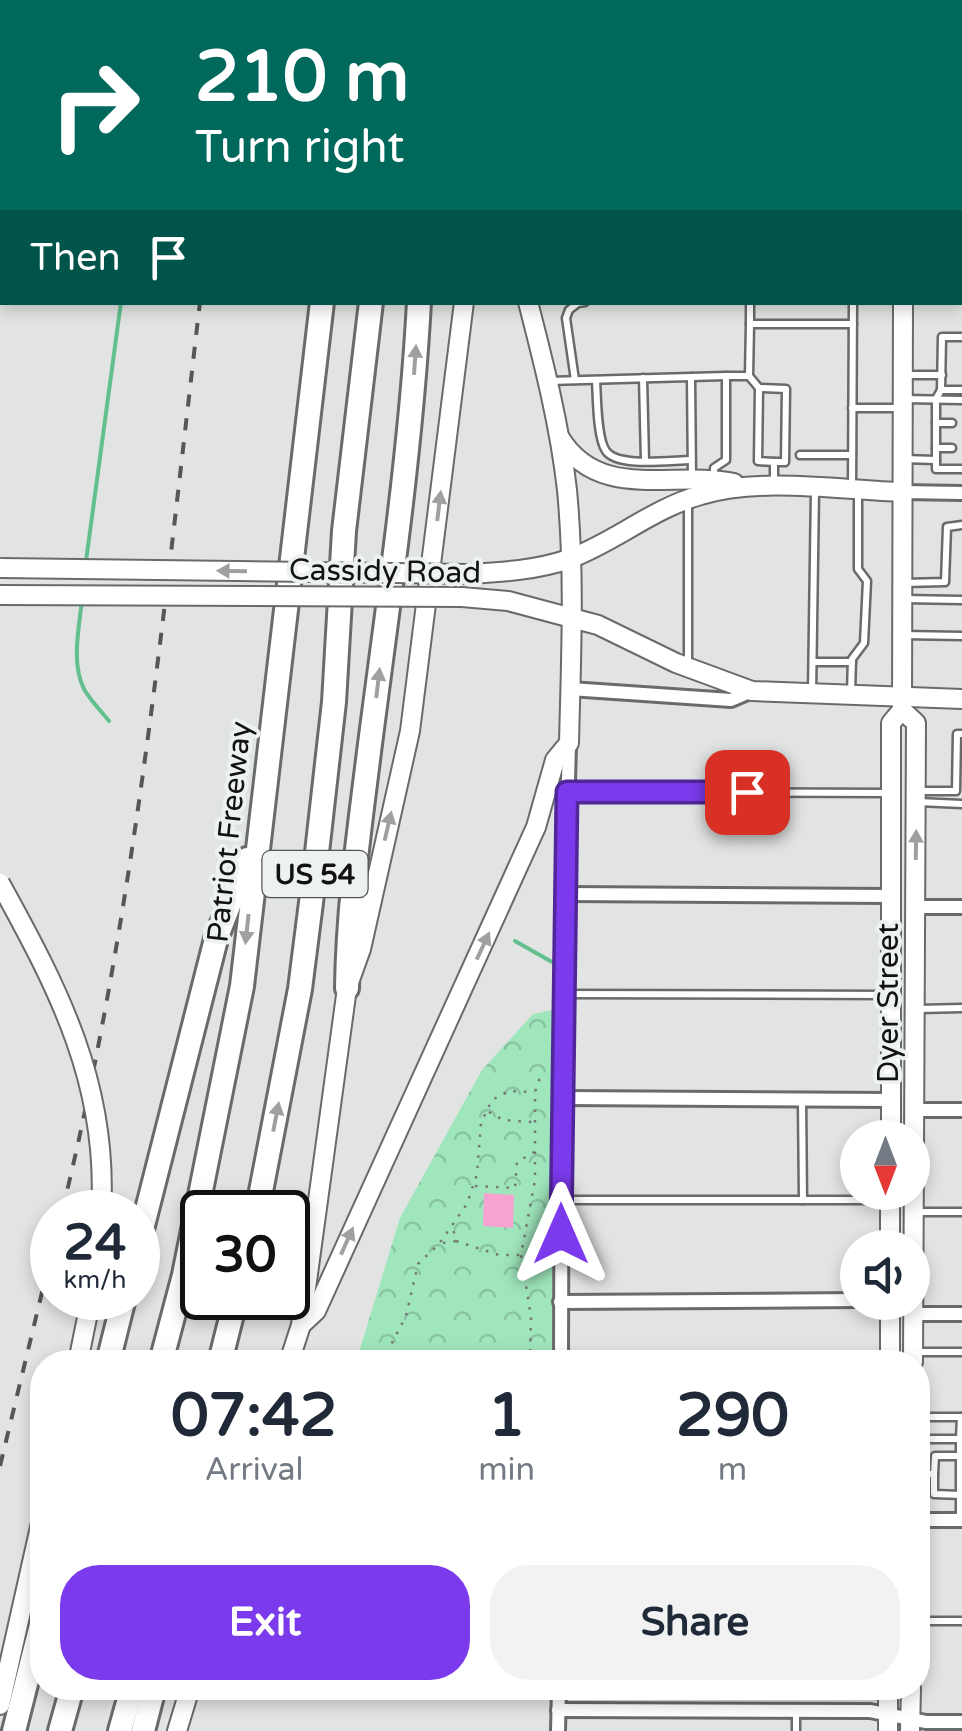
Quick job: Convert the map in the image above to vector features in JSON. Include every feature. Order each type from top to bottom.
[{"type":"highway","name":"Patriot Freeway","points":[[164,1350],[184,1276],[238,1003],[322,305]]},
{"type":"highway","name":"US 54","points":[[262,1190],[293,1026],[314,879],[334,702],[344,531],[371,305]]},
{"type":"highway","points":[[347,988],[348,948],[411,408],[419,305]]},
{"type":"highway","points":[[152,1190],[216,939],[257,832]]},
{"type":"highway","points":[[111,1350],[118,1320]]},
{"type":"highway","points":[[223,1350],[230,1320]]},
{"type":"highway","points":[[14,1731],[30,1668]]},
{"type":"highway","points":[[60,1731],[69,1700]]},
{"type":"highway","points":[[120,1731],[129,1700]]},
{"type":"highway","points":[[143,1731],[151,1700]]},
{"type":"main road","points":[[293,1350],[300,1325],[347,988],[361,950],[410,731],[464,305]]},
{"type":"main road","points":[[300,1325],[316,1312],[536,828],[556,760],[568,743],[570,558],[566,489],[529,305]]},
{"type":"main road","name":"Dyer Street","points":[[891,1120],[891,723],[902,703],[902,305]]},
{"type":"main road","points":[[558,435],[574,457],[602,474],[633,481],[714,479],[749,487],[902,492]]},
{"type":"main road","name":"Cassidy Road","points":[[0,568],[469,574],[517,571],[570,558],[688,499],[749,487]]},
{"type":"main road","name":"Cassidy Road","points":[[0,595],[462,597],[508,601],[598,625],[688,668],[752,692],[851,695],[902,703],[962,699]]},
{"type":"main road","name":"Dyer Street","points":[[902,703],[916,723],[913,1230]]},
{"type":"main road","points":[[0,883],[78,1041],[99,1130],[100,1190]]},
{"type":"main road","points":[[892,993],[899,1005],[902,1095],[905,1105],[915,1110]]},
{"type":"main road","points":[[81,1350],[87,1320]]},
{"type":"main road","points":[[890,1320],[890,1350]]},
{"type":"main road","name":"Dyer Street","points":[[908,1320],[910,1350]]},
{"type":"main road","points":[[0,1705],[30,1571]]},
{"type":"main road","points":[[177,1731],[186,1700]]},
{"type":"main road","points":[[910,1725],[911,1700]]},
{"type":"street","points":[[902,492],[962,493]]},
{"type":"street","points":[[570,689],[731,700],[752,692]]},
{"type":"street","points":[[560,1350],[568,743]]},
{"type":"street","points":[[564,894],[892,896]]},
{"type":"street","points":[[915,906],[962,907]]},
{"type":"street","points":[[562,1098],[891,1100]]},
{"type":"street","points":[[915,1110],[962,1110]]},
{"type":"street","points":[[560,1302],[840,1300]]},
{"type":"street","points":[[930,1311],[962,1314]]},
{"type":"street","points":[[930,1520],[961,1520]]},
{"type":"street","points":[[558,1700],[558,1731]]},
{"type":"street","points":[[558,1710],[796,1711],[910,1725],[962,1722]]},
{"type":"lane","points":[[575,305],[566,318],[575,380]]},
{"type":"lane","points":[[750,305],[749,376],[760,388],[758,461],[785,462],[786,389],[760,388]]},
{"type":"lane","points":[[851,695],[852,662],[864,643],[866,581],[858,569],[852,455],[853,305]]},
{"type":"lane","points":[[750,324],[853,324]]},
{"type":"lane","points":[[936,464],[936,399],[942,390],[942,337],[962,337]]},
{"type":"lane","points":[[714,479],[714,468],[726,460],[726,376]]},
{"type":"lane","points":[[547,381],[749,376]]},
{"type":"lane","points":[[902,376],[942,376]]},
{"type":"lane","points":[[691,377],[692,480]]},
{"type":"lane","points":[[643,378],[645,461]]},
{"type":"lane","points":[[596,380],[605,451],[614,458],[692,460]]},
{"type":"lane","points":[[942,390],[962,390]]},
{"type":"lane","points":[[852,408],[962,400]]},
{"type":"lane","points":[[936,422],[952,422]]},
{"type":"lane","points":[[936,448],[952,448]]},
{"type":"lane","points":[[800,455],[852,455]]},
{"type":"lane","points":[[902,459],[962,469]]},
{"type":"lane","points":[[774,462],[774,488]]},
{"type":"lane","points":[[812,694],[815,489]]},
{"type":"lane","points":[[688,499],[688,668]]},
{"type":"lane","points":[[902,591],[945,582],[947,527],[962,525]]},
{"type":"lane","points":[[902,591],[962,600]]},
{"type":"lane","points":[[902,634],[962,636]]},
{"type":"lane","points":[[813,662],[852,662]]},
{"type":"lane","points":[[916,797],[959,804],[957,734],[962,734]]},
{"type":"lane","points":[[916,797],[956,791]]},
{"type":"lane","points":[[567,792],[891,793]]},
{"type":"lane","points":[[562,994],[892,993]]},
{"type":"lane","points":[[916,1008],[962,1008]]},
{"type":"lane","points":[[802,1100],[803,1200]]},
{"type":"lane","points":[[561,1200],[840,1198]]},
{"type":"lane","points":[[914,1212],[962,1212]]},
{"type":"lane","points":[[930,1356],[962,1352]]},
{"type":"lane","points":[[930,1417],[962,1418],[956,1474],[961,1520]]},
{"type":"lane","points":[[930,1438],[960,1438]]},
{"type":"lane","points":[[935,1438],[934,1494],[961,1495]]},
{"type":"lane","points":[[935,1456],[960,1456]]},
{"type":"lane","points":[[930,1474],[936,1474]]},
{"type":"lane","points":[[930,1621],[962,1621]]},
{"type":"lane","points":[[701,1711],[702,1700]]},
{"type":"lane","points":[[724,1700],[724,1711]]},
{"type":"lane","points":[[796,1711],[796,1731]]},
{"type":"path","points":[[530,1350],[531,1316],[522,1254],[534,1189],[535,1092],[539,1080],[553,1076]]},
{"type":"path","points":[[388,1350],[406,1316],[418,1264],[453,1227],[474,1186],[486,1110],[492,1100],[509,1091],[535,1092]]},
{"type":"path","points":[[486,1110],[502,1120],[535,1122]]},
{"type":"path","points":[[474,1186],[516,1188],[517,1162],[536,1152]]},
{"type":"path","points":[[453,1227],[456,1241]]},
{"type":"path","points":[[440,1244],[456,1241],[500,1255],[522,1254]]},
{"type":"green space","points":[[552,1010],[552,1350],[360,1350],[400,1218],[482,1070],[533,1014]]},
{"type":"building","points":[[484,1193],[514,1195],[513,1228],[483,1226]]},
{"type":"waterway","points":[[86,561],[121,305]]},
{"type":"waterway","points":[[82,600],[77,645],[80,679],[86,693],[109,721]]},
{"type":"waterway","points":[[515,941],[552,962]]},
{"type":"railway","points":[[67,1190],[109,987],[145,760],[200,305]]},
{"type":"railway","points":[[0,1466],[35,1320]]},
{"type":"route","points":[[561,1234],[567,792],[747,792]]}]
